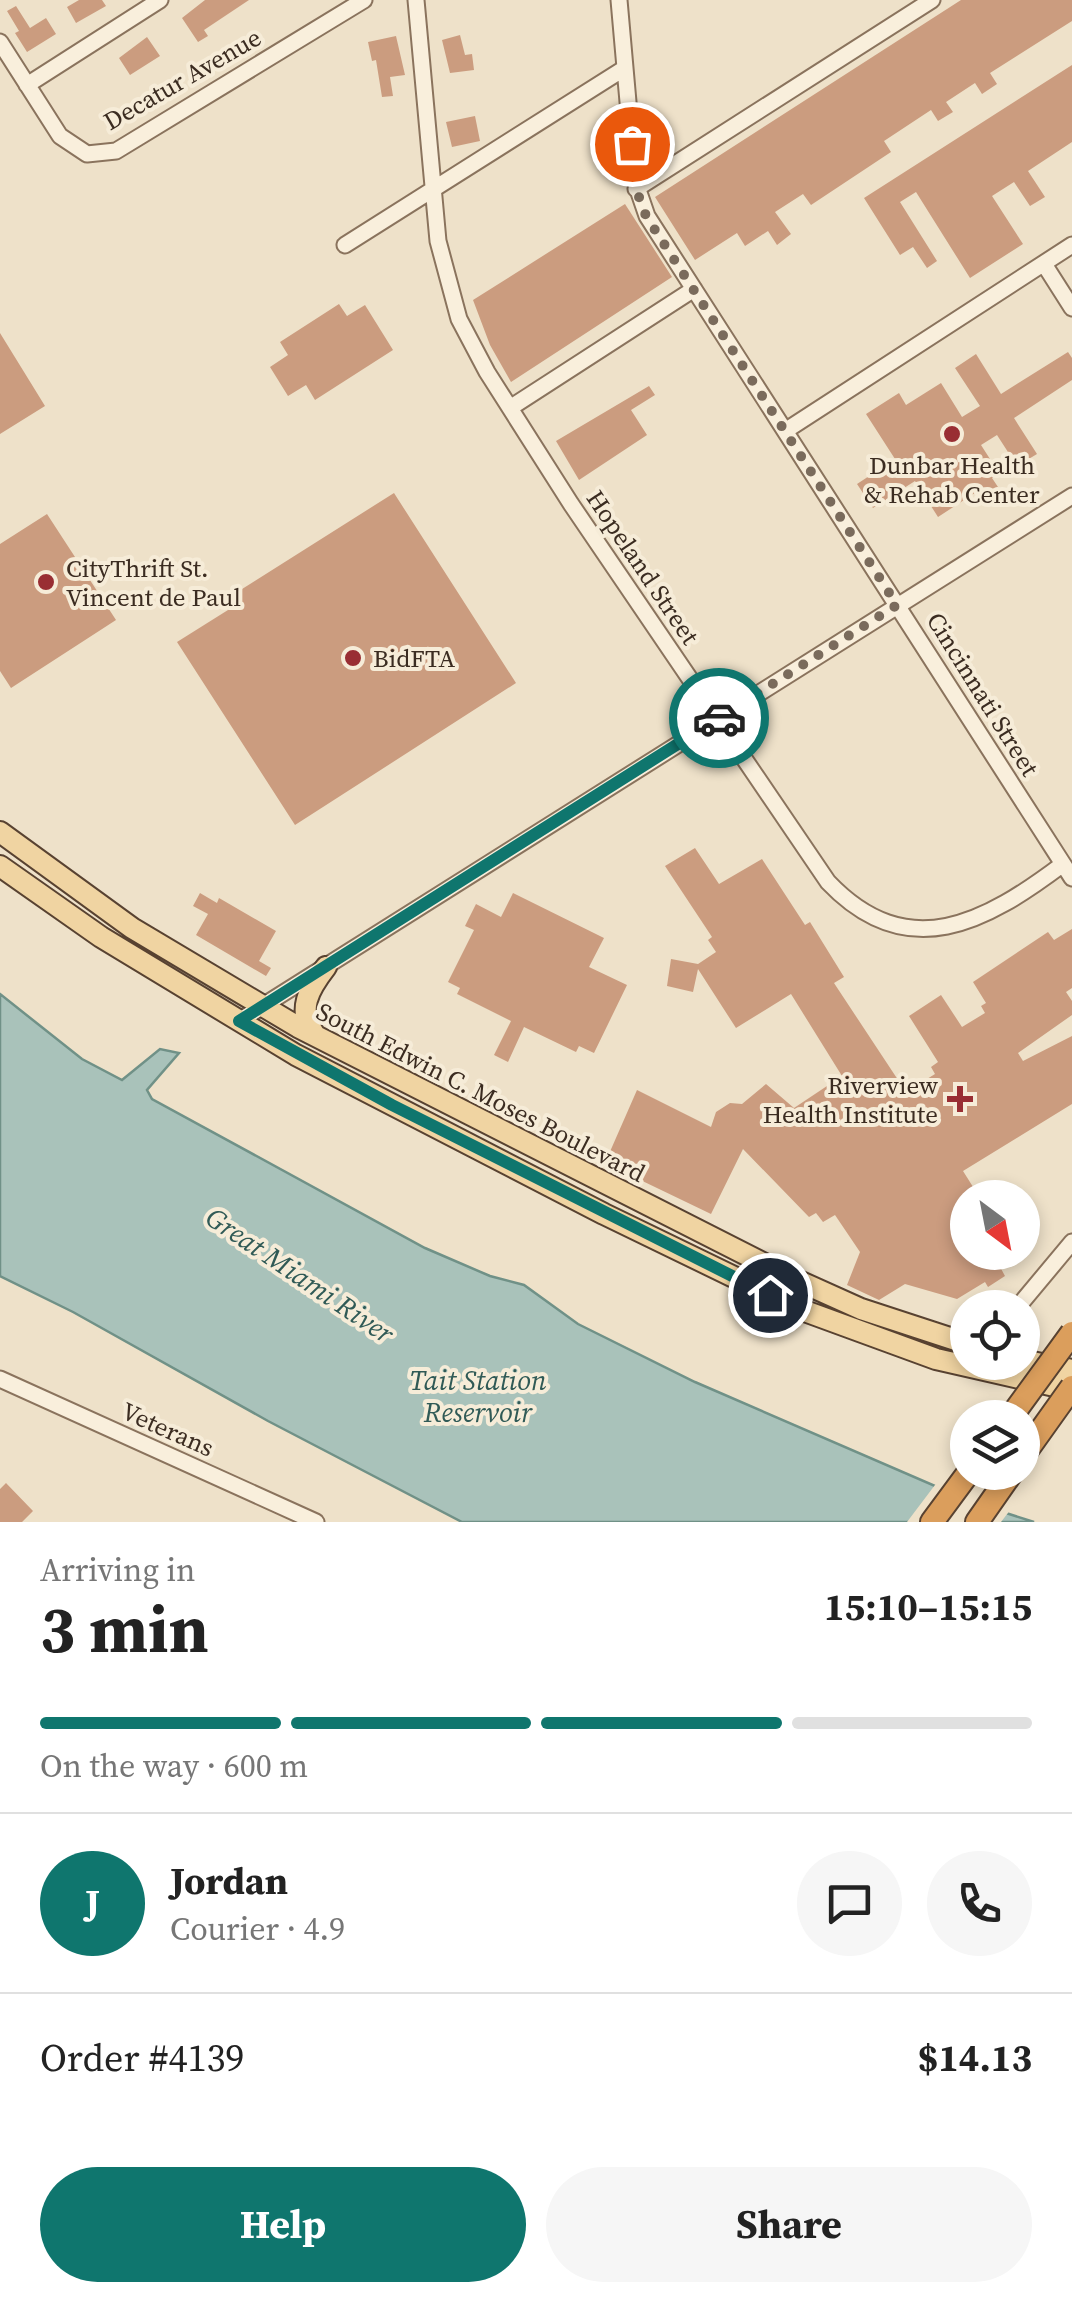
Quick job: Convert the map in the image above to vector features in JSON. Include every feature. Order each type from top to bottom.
[{"type":"highway","points":[[1023,1400],[1072,1333]]},
{"type":"highway","points":[[1040,1433],[1072,1389]]},
{"type":"highway","points":[[932,1522],[956,1490]]},
{"type":"highway","points":[[977,1522],[999,1490]]},
{"type":"main road","name":"South Edwin C. Moses Boulevard","points":[[0,832],[117,918],[315,1035],[810,1286],[861,1309],[950,1338]]},
{"type":"main road","name":"South Edwin C. Moses Boulevard","points":[[0,866],[88,929],[312,1063],[799,1309],[864,1334],[950,1359]]},
{"type":"main road","points":[[315,1035],[308,1024],[305,1005],[311,987],[326,967]]},
{"type":"main road","points":[[556,1188],[569,1165]]},
{"type":"main road","points":[[712,1266],[724,1244]]},
{"type":"main road","points":[[799,1309],[810,1286]]},
{"type":"main road","points":[[1040,1364],[1072,1370]]},
{"type":"main road","name":"South Edwin C. Moses Boulevard","points":[[1034,1380],[1072,1389]]},
{"type":"street","points":[[27,85],[160,0]]},
{"type":"street","name":"Decatur Avenue","points":[[0,42],[60,136],[87,154],[116,150],[364,0]]},
{"type":"street","name":"Hopeland Street","points":[[416,0],[438,241],[453,303],[477,356],[715,720],[828,882],[850,904],[871,916],[931,929],[954,925],[1002,906],[1063,864]]},
{"type":"street","name":"Cincinnati Street","points":[[619,0],[636,189],[646,216],[1072,878]]},
{"type":"street","points":[[636,189],[932,0]]},
{"type":"street","points":[[345,245],[625,68]]},
{"type":"street","points":[[785,431],[1072,246]]},
{"type":"street","points":[[1044,264],[1072,308]]},
{"type":"street","points":[[510,408],[694,289]]},
{"type":"street","points":[[239,1021],[1072,496]]},
{"type":"street","points":[[1032,1290],[1072,1242]]},
{"type":"street","name":"Veterans","points":[[0,1379],[316,1522]]},
{"type":"water","name":"Tait Station Reservoir","points":[[0,994],[82,1059],[122,1080],[160,1049],[179,1053],[147,1090],[152,1099],[425,1248],[490,1276],[524,1285],[578,1324],[695,1382],[972,1502],[1034,1522],[462,1522],[0,1276]]},
{"type":"pier","points":[[938,1481],[950,1490],[1011,1509],[1001,1522],[907,1522]]},
{"type":"building","points":[[79,0],[102,0],[106,6],[76,23],[67,7]]},
{"type":"building","points":[[205,0],[249,0],[204,30],[208,36],[198,42],[182,18]]},
{"type":"building","points":[[961,0],[1072,0],[1072,21],[990,73],[997,84],[982,94],[975,83],[946,102],[953,112],[938,121],[931,110],[884,141],[891,152],[811,205],[803,194],[775,212],[791,234],[777,245],[768,231],[745,246],[737,233],[695,260],[655,197]]},
{"type":"building","points":[[16,6],[30,28],[46,18],[56,34],[27,52],[7,11]]},
{"type":"building","points":[[460,35],[465,55],[472,54],[474,70],[450,73],[442,40]]},
{"type":"building","points":[[396,36],[405,75],[390,77],[393,96],[382,97],[376,60],[372,61],[368,42]]},
{"type":"building","points":[[147,37],[160,56],[130,75],[119,58]]},
{"type":"building","points":[[1072,65],[1072,142],[1028,171],[1045,197],[1030,206],[1014,182],[992,196],[1023,244],[970,278],[916,192],[900,202],[937,261],[927,268],[913,247],[900,255],[864,198]]},
{"type":"building","points":[[475,116],[480,141],[452,147],[446,122]]},
{"type":"building","points":[[625,204],[672,277],[511,382],[490,345],[473,300]]},
{"type":"building","points":[[339,304],[347,316],[365,305],[393,350],[315,400],[306,385],[288,396],[270,367],[288,355],[280,342]]},
{"type":"building","points":[[0,333],[45,406],[0,434]]},
{"type":"building","name":"Dunbar Health & Rehab Center","points":[[1068,352],[1072,358],[1072,380],[1014,418],[1037,454],[1017,466],[997,435],[981,445],[999,473],[992,478],[1002,493],[992,499],[984,487],[938,517],[915,481],[873,508],[857,484],[895,459],[866,414],[899,393],[906,405],[941,383],[962,417],[980,406],[955,368],[976,354],[1001,394]]},
{"type":"building","points":[[649,386],[655,395],[631,410],[647,435],[579,480],[556,441]]},
{"type":"building","points":[[394,493],[516,683],[295,825],[177,642],[228,610],[223,601]]},
{"type":"building","name":"CityThrift St. Vincent de Paul","points":[[47,514],[116,620],[11,688],[0,671],[0,544]]},
{"type":"building","points":[[695,848],[719,884],[762,859],[805,925],[810,922],[844,977],[834,983],[906,1092],[935,1074],[931,1067],[938,1062],[909,1016],[941,995],[962,1027],[985,1013],[981,1006],[986,1003],[973,982],[1048,932],[1054,940],[1072,929],[1072,988],[1066,992],[1072,1001],[1072,1015],[1018,1053],[1023,1061],[1072,1036],[1072,1104],[963,1171],[969,1180],[950,1180],[950,1270],[1002,1270],[1005,1276],[988,1287],[985,1282],[972,1290],[950,1290],[950,1297],[905,1284],[879,1300],[847,1285],[860,1252],[835,1215],[823,1222],[816,1213],[809,1217],[743,1149],[711,1214],[605,1163],[637,1090],[711,1127],[716,1112],[730,1103],[742,1104],[766,1084],[794,1108],[842,1076],[791,994],[736,1028],[698,969],[693,992],[667,986],[671,959],[698,964],[716,952],[708,940],[712,937],[665,866]]},
{"type":"building","points":[[200,893],[217,903],[219,898],[276,931],[259,961],[271,968],[266,976],[196,935],[208,914],[193,906]]},
{"type":"building","points":[[513,893],[604,938],[589,967],[627,985],[594,1053],[579,1046],[576,1052],[524,1027],[508,1062],[494,1055],[511,1021],[457,994],[460,988],[448,982],[474,930],[465,926],[476,904],[501,917]]},
{"type":"building","points":[[6,1483],[33,1511],[22,1522],[0,1522],[0,1489]]},
{"type":"way so far","points":[[632,144],[636,189],[646,216],[897,605],[719,718]]},
{"type":"place","name":"Dunbar Health & Rehab Center","points":[[952,434]]},
{"type":"place","name":"CityThrift St. Vincent de Paul","points":[[46,582]]},
{"type":"place","name":"BidFTA","points":[[353,658]]},
{"type":"place","name":"Riverview Health Institute","points":[[960,1099]]},
{"type":"route","points":[[719,718],[239,1021],[392,1105],[770,1295]]},
{"type":"water label","name":"Great Miami River","points":[[300,1275]]}]
